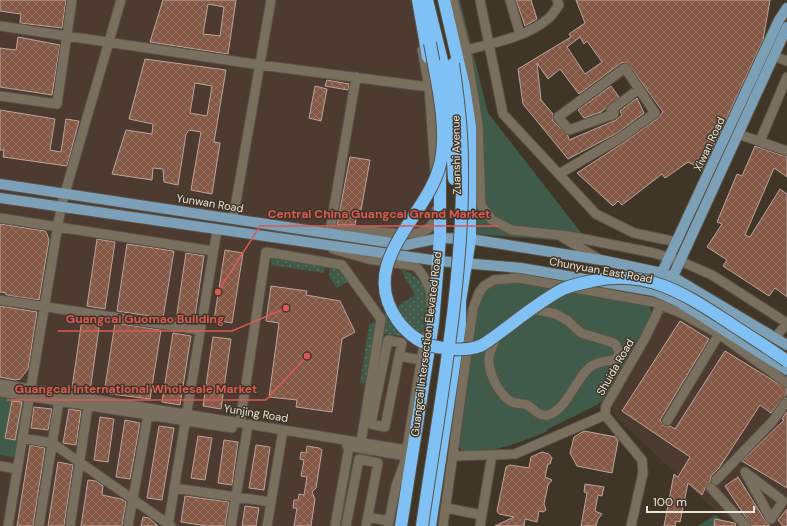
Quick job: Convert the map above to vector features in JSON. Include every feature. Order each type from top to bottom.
[{"type":"highway","name":"Zuanshi Avenue","points":[[401,526],[405,498],[408,455],[433,323],[440,238],[440,132],[418,0]]},
{"type":"highway","points":[[426,0],[430,43],[441,106],[442,159],[430,191],[393,247],[385,276],[386,294],[391,310],[412,336],[427,345],[443,348],[472,348],[484,344],[546,299],[565,288],[607,277],[618,276],[652,281],[673,289],[701,305],[787,361]]},
{"type":"highway","name":"Guangcai Intersection Elevated Road","points":[[422,526],[457,280],[462,163],[459,107],[448,64],[426,0]]},
{"type":"highway","name":"Guangcai Intersection Elevated Road","points":[[415,526],[451,259],[454,163],[448,64],[438,0]]},
{"type":"highway","name":"Zuanshi Avenue","points":[[430,526],[458,339],[460,301],[470,240],[470,127],[464,87],[444,0]]},
{"type":"main road","name":"Xiwan Road","points":[[664,296],[672,277],[678,242],[779,20],[787,8]]},
{"type":"main road","name":"Xiwan Road","points":[[654,291],[662,273],[675,260],[738,134],[787,27]]},
{"type":"main road","name":"Yunwan Road","points":[[0,184],[406,245],[440,238]]},
{"type":"main road","points":[[0,198],[61,208],[439,261]]},
{"type":"main road","name":"Chunyuan East Road","points":[[440,238],[470,240],[601,260],[662,273],[672,277],[787,345]]},
{"type":"main road","name":"Chunyuan East Road","points":[[439,261],[521,268],[654,291],[679,302],[720,331],[787,370]]},
{"type":"street","points":[[0,96],[57,104],[72,0]]},
{"type":"street","points":[[8,526],[61,208],[121,0]]},
{"type":"street","points":[[233,219],[271,0]]},
{"type":"street","points":[[413,0],[429,87],[435,156]]},
{"type":"street","points":[[453,0],[466,50],[478,123],[481,205],[492,220],[512,230],[558,235],[646,251],[675,260],[712,275],[787,323],[775,338]]},
{"type":"street","points":[[480,0],[503,114],[596,214],[634,233],[678,242]]},
{"type":"street","points":[[510,0],[520,34]]},
{"type":"street","points":[[466,50],[508,40],[538,25],[550,17],[558,5],[557,0]]},
{"type":"street","points":[[0,26],[260,65],[429,87]]},
{"type":"street","points":[[774,56],[787,61]]},
{"type":"street","points":[[559,174],[620,138],[655,113],[639,89],[625,68],[558,117],[569,130],[614,114],[610,110],[639,89]]},
{"type":"street","points":[[330,231],[356,77]]},
{"type":"street","points":[[760,141],[787,77]]},
{"type":"street","points":[[315,232],[372,231],[406,235],[422,233],[432,226],[436,217],[436,102]]},
{"type":"street","points":[[470,127],[480,162]]},
{"type":"street","points":[[738,134],[787,151]]},
{"type":"street","points":[[0,218],[213,251]]},
{"type":"street","points":[[22,438],[52,443],[169,525],[217,230]]},
{"type":"street","points":[[558,235],[601,260]]},
{"type":"street","points":[[312,244],[368,259],[415,266],[421,271],[432,300],[421,360],[408,455],[396,486],[389,523],[367,521],[378,462],[359,459],[346,526]]},
{"type":"street","points":[[240,423],[266,252],[342,265],[381,319],[361,442]]},
{"type":"street","points":[[458,339],[479,293],[484,286],[494,280],[518,278],[661,305],[720,331],[760,365],[787,383]]},
{"type":"street","points":[[0,300],[200,330]]},
{"type":"street","name":"Shuida Road","points":[[605,415],[606,406],[645,338],[661,305]]},
{"type":"street","points":[[443,526],[457,436],[473,309]]},
{"type":"street","points":[[498,334],[492,347],[489,363],[492,378],[501,391],[511,401],[527,405],[539,414],[547,415],[558,410],[589,368],[600,362],[616,359],[619,353],[614,342],[582,333],[568,321],[556,314],[538,310],[530,310]]},
{"type":"street","points":[[667,421],[720,331]]},
{"type":"street","points":[[388,340],[402,343],[399,356],[386,426],[372,424],[388,340]]},
{"type":"street","points":[[399,356],[421,360]]},
{"type":"street","points":[[760,365],[765,356]]},
{"type":"street","name":"Yunjing Road","points":[[0,384],[59,401],[148,415],[186,417],[247,431],[408,455]]},
{"type":"street","name":"Yunjing Road","points":[[0,392],[30,393],[186,417],[240,423],[361,442],[408,455]]},
{"type":"street","points":[[449,398],[457,436]]},
{"type":"street","points":[[39,526],[59,401]]},
{"type":"street","points":[[746,526],[713,484],[772,422],[787,401]]},
{"type":"street","points":[[70,526],[88,406]]},
{"type":"street","points":[[128,526],[148,415]]},
{"type":"street","points":[[454,456],[514,454],[605,415],[642,460],[643,473],[631,526]]},
{"type":"street","points":[[232,526],[247,431]]},
{"type":"street","points":[[267,526],[282,436]]},
{"type":"street","points":[[335,526],[349,446]]},
{"type":"street","points":[[480,526],[492,455]]},
{"type":"street","points":[[0,466],[17,469]]},
{"type":"street","points":[[745,472],[764,487],[786,500],[771,519],[745,472]]},
{"type":"street","points":[[174,488],[271,502]]},
{"type":"street","points":[[446,508],[482,515]]},
{"type":"shaded area","points":[[0,0],[418,0],[440,131],[440,238],[401,526],[0,526]]},
{"type":"shaded area","points":[[677,288],[787,354],[787,526],[740,526],[714,509],[616,417],[612,404]]},
{"type":"green space","points":[[447,0],[460,0],[488,113],[589,243],[476,234],[476,139]]},
{"type":"green space","points":[[272,253],[326,262],[324,273],[271,265]]},
{"type":"green space","points":[[331,263],[342,265],[352,279],[337,288],[329,276]]},
{"type":"green space","points":[[401,270],[406,271],[419,280],[423,284],[428,294],[429,308],[422,339],[379,333],[371,384],[360,383],[369,325],[415,295]]},
{"type":"green space","points":[[504,281],[647,304],[651,310],[651,315],[649,323],[604,399],[597,405],[548,429],[546,432],[505,447],[484,451],[462,451],[459,447],[478,304],[487,288]]},
{"type":"green space","points":[[0,394],[26,398],[17,458],[0,455]]},
{"type":"green space","points":[[715,515],[732,526],[698,526]]},
{"type":"building","points":[[0,0],[66,0],[62,28],[20,23],[21,14],[0,11]]},
{"type":"building","points":[[163,0],[236,0],[228,54],[150,42]],"holes":[[[208,4],[224,7],[220,36],[203,34]]]},
{"type":"building","points":[[516,0],[531,0],[537,19],[525,26]]},
{"type":"building","points":[[576,0],[770,0],[763,40],[703,169],[688,162],[665,178],[662,174],[622,205],[618,201],[613,206],[577,173],[623,143],[658,118],[663,112],[627,62],[621,63],[579,94],[560,69],[548,79],[537,63],[541,100],[553,114],[553,121],[568,136],[569,140],[616,120],[622,115],[620,111],[637,98],[644,113],[617,133],[568,159],[523,104],[518,69],[571,37],[569,34],[585,23]],"holes":[[[580,37],[584,44],[587,41],[602,62],[585,74],[567,47]]]},
{"type":"building","points":[[18,37],[60,45],[52,95],[0,87],[0,48],[16,50]]},
{"type":"building","points":[[145,59],[226,70],[214,142],[220,143],[212,194],[191,190],[201,132],[189,130],[186,134],[178,185],[164,182],[163,169],[153,168],[152,180],[112,174],[126,130],[152,134],[153,124],[129,119]],"holes":[[[195,83],[212,86],[207,116],[190,113]]]},
{"type":"building","points":[[327,80],[349,84],[348,90],[325,86]]},
{"type":"building","points":[[315,86],[327,89],[321,121],[309,118]]},
{"type":"building","points":[[611,86],[619,97],[601,112],[584,118],[578,110]]},
{"type":"building","points":[[0,110],[55,119],[50,150],[61,152],[66,119],[79,121],[67,166],[3,157],[4,150],[0,150]]},
{"type":"building","points":[[755,146],[787,157],[787,177],[774,168],[745,235],[750,237],[780,189],[787,194],[787,297],[775,288],[769,296],[723,266],[727,260],[707,247],[722,224],[717,222],[737,174],[742,176]]},
{"type":"building","points":[[350,157],[370,160],[361,210],[358,209],[355,225],[337,225]]},
{"type":"building","points":[[0,224],[45,231],[47,234],[49,240],[39,300],[6,295],[6,293],[0,292]]},
{"type":"building","points":[[97,239],[115,242],[105,309],[87,306]]},
{"type":"building","points":[[127,244],[174,251],[163,318],[117,311]]},
{"type":"building","points":[[225,250],[243,253],[232,323],[214,320]]},
{"type":"building","points":[[186,253],[204,256],[194,323],[176,320]]},
{"type":"building","points":[[271,286],[307,291],[306,295],[340,301],[355,332],[342,339],[332,412],[296,407],[297,400],[269,397],[279,323],[266,321]]},
{"type":"building","points":[[0,306],[37,312],[28,369],[20,379],[15,380],[0,377]]},
{"type":"building","points":[[82,319],[100,321],[90,391],[72,388]]},
{"type":"building","points":[[680,321],[709,339],[660,420],[664,426],[670,426],[675,429],[725,351],[787,389],[787,393],[771,413],[760,405],[719,468],[711,476],[710,482],[707,484],[702,495],[688,483],[680,522],[676,521],[675,526],[664,526],[674,474],[678,477],[690,457],[622,411]]},
{"type":"building","points":[[115,323],[161,330],[150,399],[104,393]]},
{"type":"building","points":[[173,333],[191,336],[180,405],[162,402]]},
{"type":"building","points":[[213,337],[231,339],[221,409],[203,406]]},
{"type":"building","points":[[12,401],[22,402],[15,440],[5,438]]},
{"type":"building","points":[[34,407],[52,409],[48,430],[31,428]]},
{"type":"building","points":[[69,409],[81,411],[76,445],[63,443]]},
{"type":"building","points":[[786,412],[787,488],[742,461],[784,420],[782,419]]},
{"type":"building","points":[[100,417],[114,419],[108,462],[94,460]]},
{"type":"building","points":[[125,420],[140,423],[130,479],[116,477]]},
{"type":"building","points":[[159,426],[174,428],[162,500],[147,498]]},
{"type":"building","points":[[584,431],[616,437],[618,441],[612,473],[577,466],[570,453],[574,437]]},
{"type":"building","points":[[198,436],[212,438],[205,480],[191,478]]},
{"type":"building","points":[[224,440],[238,442],[232,485],[218,483]]},
{"type":"building","points":[[30,445],[45,448],[33,526],[17,526]]},
{"type":"building","points":[[256,445],[270,447],[264,490],[249,488]]},
{"type":"building","points":[[307,446],[322,450],[316,488],[312,492],[315,499],[311,526],[294,526],[297,508],[293,508],[294,500],[298,500],[299,494],[304,495],[307,477],[301,476],[304,460],[300,459],[301,452],[306,453]]},
{"type":"building","points":[[542,452],[549,454],[552,458],[550,464],[548,464],[545,477],[552,480],[548,485],[544,504],[546,510],[543,512],[539,511],[537,522],[525,519],[524,526],[495,526],[514,517],[499,514],[497,511],[506,467],[510,465],[529,468],[531,457]]},
{"type":"building","points":[[58,462],[73,465],[64,526],[48,526]]},
{"type":"building","points":[[738,477],[770,526],[752,526],[725,486]]},
{"type":"building","points":[[88,480],[96,481],[103,486],[102,495],[121,499],[126,502],[122,526],[81,526]]},
{"type":"building","points":[[585,484],[604,487],[602,496],[598,495],[595,511],[602,514],[598,519],[596,526],[581,526],[587,493],[584,492]]},
{"type":"building","points":[[185,496],[229,502],[225,526],[207,526],[181,522]]},
{"type":"building","points":[[245,506],[259,508],[256,526],[242,526]]},
{"type":"building","points":[[787,509],[787,526],[783,526],[778,520]]},
{"type":"building","points":[[143,517],[149,518],[158,526],[141,526]]},
{"type":"building","points":[[715,519],[735,523],[736,526],[714,526]]},
{"type":"place","name":"Central China Guangcai Grand Market","points":[[218,292]]},
{"type":"place","name":"Guangcai Guomao Building","points":[[286,308]]},
{"type":"place","name":"Guangcai International Wholesale Market","points":[[307,356]]}]
